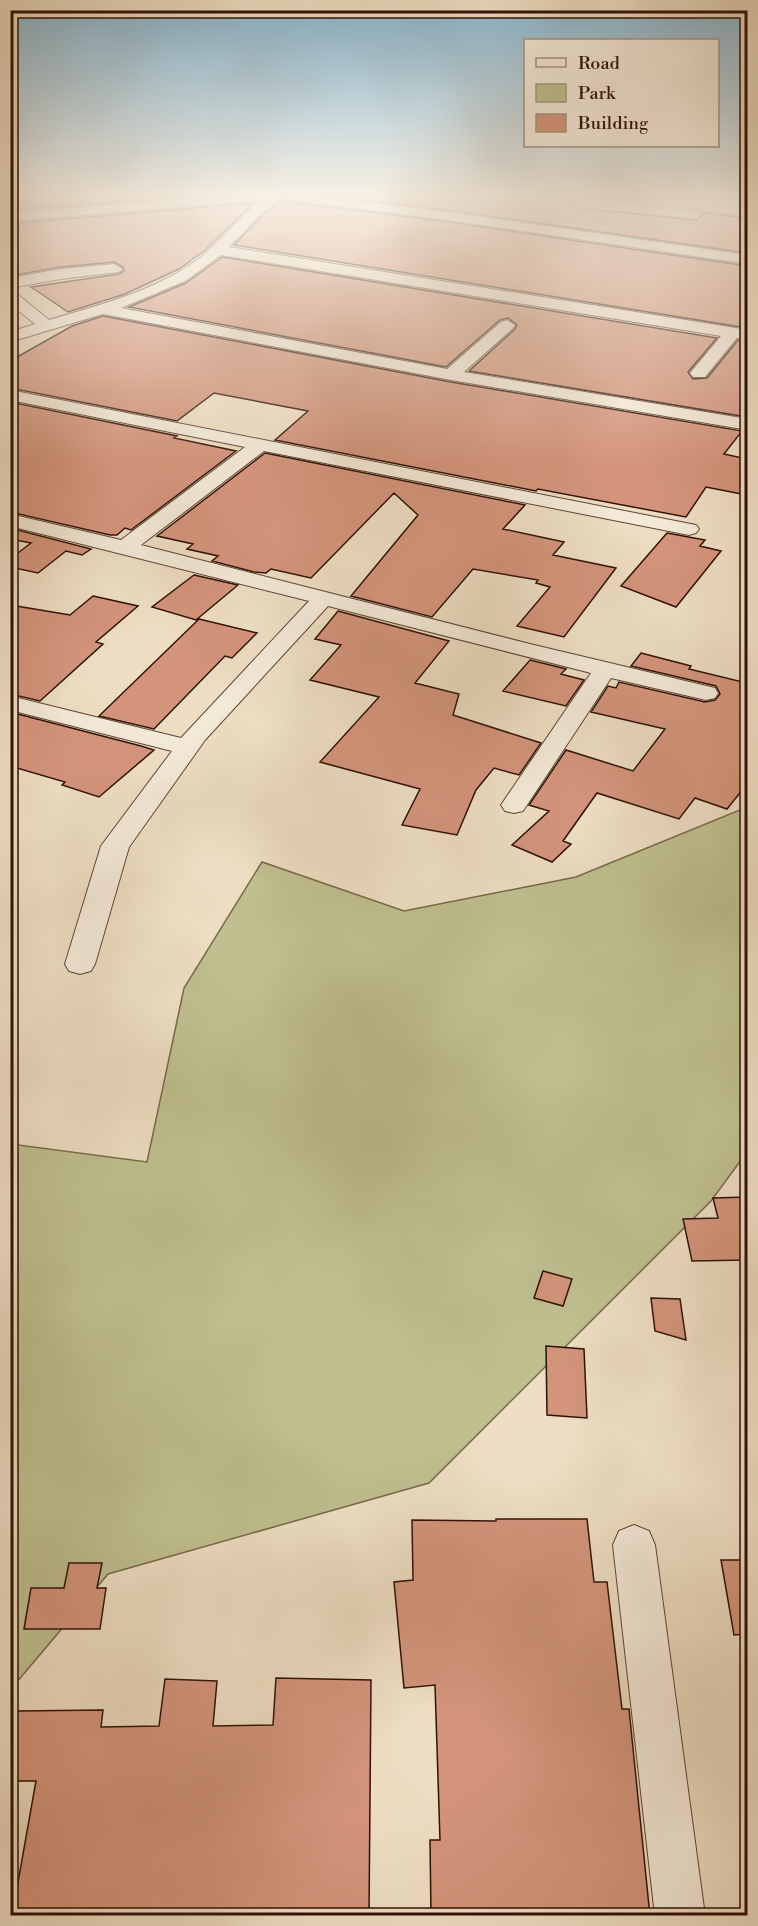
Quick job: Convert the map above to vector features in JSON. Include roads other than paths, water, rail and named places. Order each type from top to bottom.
[{"type":"street","points":[[10,337],[102,309],[161,285]]},
{"type":"street","points":[[435,285],[740,334]]},
{"type":"street","points":[[10,296],[46,325]]},
{"type":"street","points":[[102,309],[451,375],[747,425]]},
{"type":"street","points":[[451,375],[507,324]]},
{"type":"street","points":[[699,374],[740,334]]},
{"type":"street","points":[[10,395],[689,529]]},
{"type":"street","points":[[125,547],[260,445]]},
{"type":"street","points":[[10,520],[125,547],[605,670],[706,693]]},
{"type":"street","points":[[80,964],[115,846],[196,735],[324,598]]},
{"type":"street","points":[[514,805],[605,670]]},
{"type":"street","points":[[10,703],[188,747]]},
{"type":"street","points":[[634,1545],[680,1916]]}]
